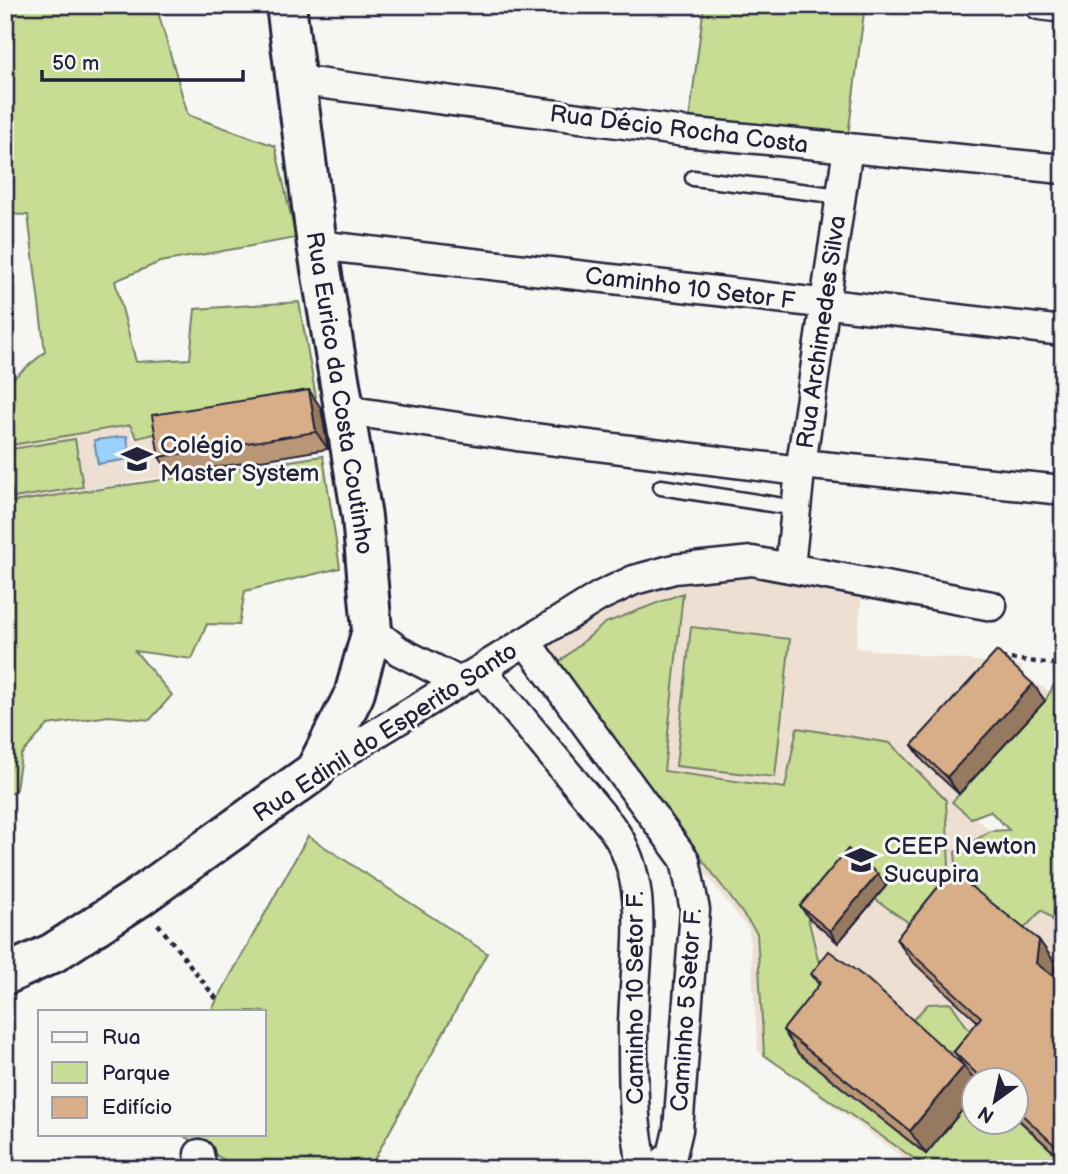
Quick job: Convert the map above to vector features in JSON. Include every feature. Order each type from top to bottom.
[{"type":"street","name":"Rua Eurico da Costa Coutinho","points":[[286,5],[317,245],[362,517],[372,630],[354,695],[315,771]]},
{"type":"street","points":[[1039,5],[1063,8]]},
{"type":"street","name":"Rua Décio Rocha Costa","points":[[295,80],[685,132],[1063,169]]},
{"type":"street","name":"Rua Archimedes Silva","points":[[801,468],[848,148]]},
{"type":"street","name":"Caminho 10 Setor F","points":[[317,245],[1063,331]]},
{"type":"street","name":"Rua Archimedes Silva","points":[[345,410],[517,436],[801,468],[1063,490]]},
{"type":"street","points":[[790,567],[801,468]]},
{"type":"street","name":"Rua Edinil do Esperito Santo","points":[[5,975],[53,953],[138,898],[315,771],[600,596],[661,573],[752,562],[992,606]]},
{"type":"street","points":[[372,630],[399,651],[471,676]]},
{"type":"street","name":"Caminho 5 Setor F.","points":[[526,642],[685,860],[692,882],[695,910],[678,1130],[672,1155],[654,1169]]},
{"type":"street","name":"Caminho 10 Setor F.","points":[[471,676],[610,825],[622,840],[631,861],[637,896],[633,1035],[641,1169]]},
{"type":"lane","points":[[692,178],[841,196]]},
{"type":"lane","points":[[661,487],[796,508]]},
{"type":"path","points":[[996,657],[1063,665]]},
{"type":"path","points":[[138,898],[218,1000]]},
{"type":"shaded area","name":"Colégio Master System","points":[[321,408],[328,449],[11,502],[5,446],[130,425],[133,439]]},
{"type":"shaded area","name":"CEEP Newton Sucupira","points":[[791,569],[864,582],[856,648],[1022,666],[1022,675],[1063,700],[962,807],[1063,890],[1063,1169],[951,1169],[906,1160],[758,1051],[749,930],[536,654],[610,605],[681,580]]},
{"type":"green space","points":[[5,5],[156,5],[188,115],[275,146],[296,238],[160,262],[115,281],[136,362],[190,359],[195,309],[299,302],[316,397],[137,438],[130,425],[5,446],[5,385],[45,352],[28,215],[5,214]]},
{"type":"green space","points":[[704,5],[865,5],[846,151],[688,129]]},
{"type":"green space","points":[[75,439],[83,487],[13,498],[5,450]]},
{"type":"green space","points":[[323,456],[340,568],[245,591],[239,625],[207,624],[192,659],[135,651],[172,695],[150,720],[109,716],[48,725],[21,755],[16,789],[5,798],[5,468],[12,502]]},
{"type":"green space","points":[[683,593],[664,771],[785,788],[797,728],[890,743],[946,800],[950,889],[916,928],[875,899],[856,861],[808,918],[827,996],[897,1037],[928,1004],[951,1003],[971,1033],[926,1080],[960,1091],[960,1136],[1030,1136],[1030,1131],[1063,1161],[1063,1169],[951,1169],[922,1164],[764,1055],[757,933],[557,664],[605,623]]},
{"type":"green space","points":[[691,627],[790,639],[775,777],[676,766]]},
{"type":"green space","points":[[1063,678],[1063,929],[1042,910],[1015,938],[959,906],[955,852],[991,831],[1009,830],[990,811],[971,818],[952,802],[1045,701],[1055,683]]},
{"type":"green space","points":[[308,836],[487,953],[369,1169],[240,1169],[183,1136],[266,1136],[266,1010],[212,1010]]},
{"type":"water","points":[[127,436],[130,459],[98,464],[94,440]]},
{"type":"building","points":[[309,390],[316,432],[159,457],[152,415]]},
{"type":"building","points":[[997,651],[1033,684],[947,777],[912,745]]},
{"type":"building","points":[[848,849],[878,874],[830,931],[800,906]]},
{"type":"building","points":[[951,871],[1039,940],[1036,963],[1063,984],[1063,1153],[1030,1122],[1030,1066],[968,1066],[954,1052],[981,1017],[896,939]]},
{"type":"building","points":[[829,951],[866,978],[964,1066],[960,1066],[960,1071],[910,1131],[783,1030],[821,982],[811,974]]},
{"type":"place","name":"Colégio Master System","points":[[137,459]]},
{"type":"place","name":"CEEP Newton Sucupira","points":[[861,860]]}]
